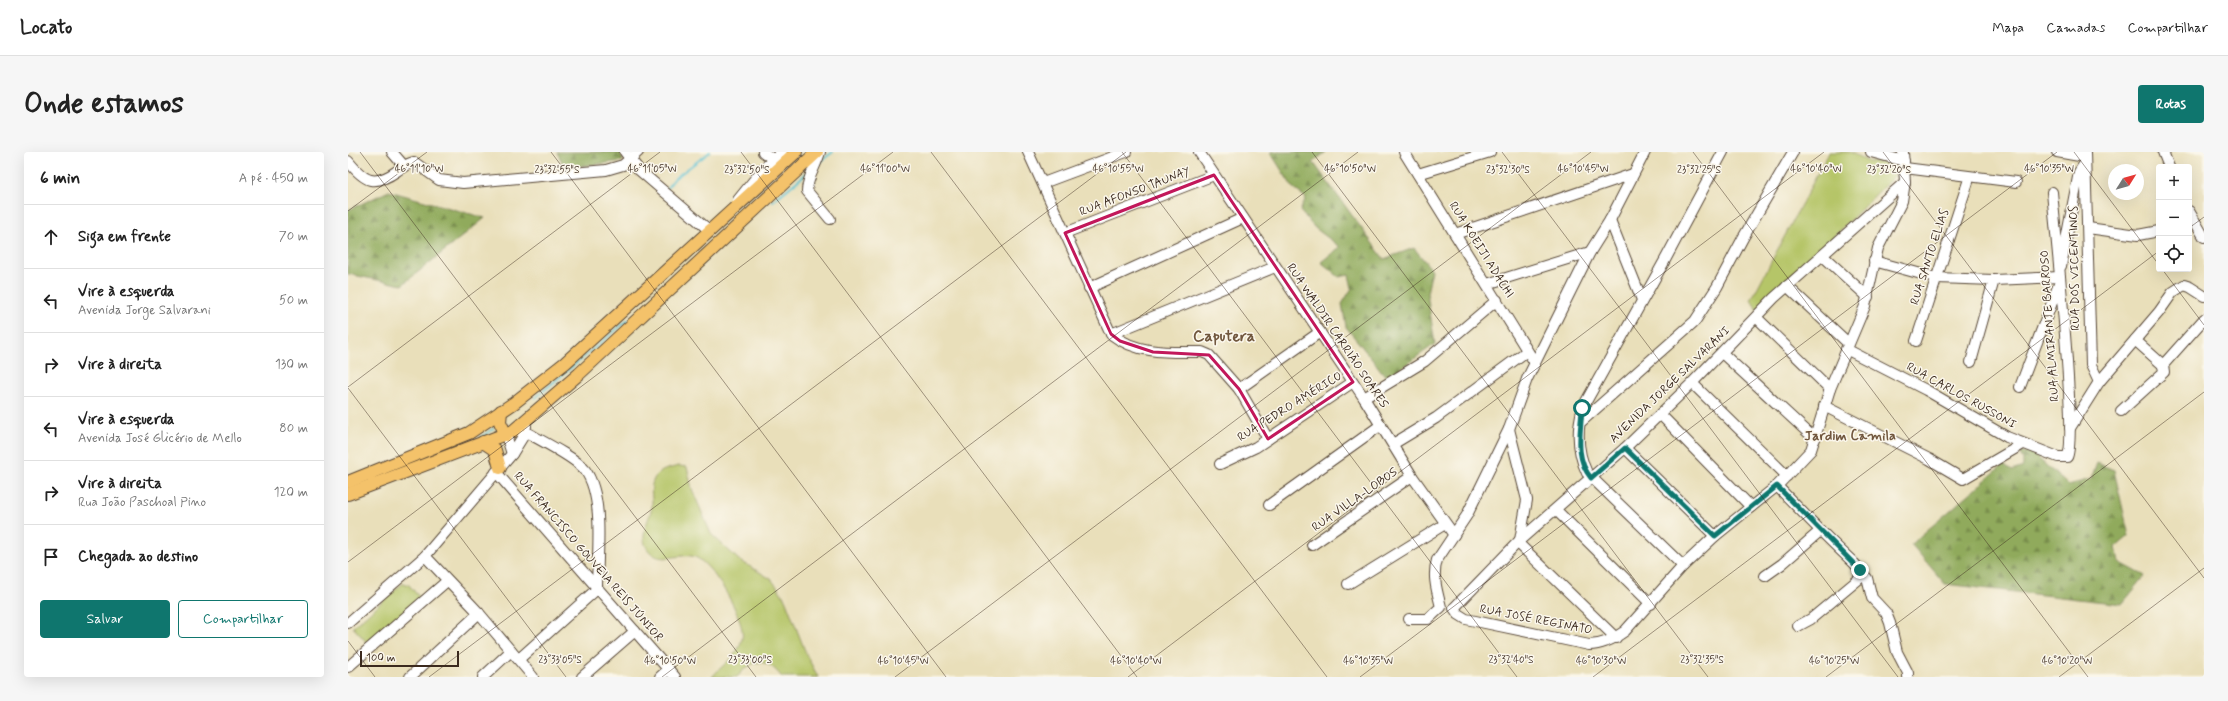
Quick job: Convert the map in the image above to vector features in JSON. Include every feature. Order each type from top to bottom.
[{"type":"main road","points":[[348,482],[469,433],[514,403],[550,376],[796,152]]},
{"type":"main road","points":[[348,494],[483,442],[506,435],[526,426],[630,327],[819,152]]},
{"type":"main road","points":[[630,327],[622,325],[621,320],[639,295]]},
{"type":"main road","points":[[514,403],[524,408],[526,426]]},
{"type":"main road","points":[[501,411],[500,422],[506,435]]},
{"type":"main road","points":[[483,442],[495,450],[498,470]]},
{"type":"street","points":[[392,152],[404,166]]},
{"type":"street","points":[[348,161],[359,174],[368,180],[383,180],[404,166],[414,162],[439,180],[463,182],[591,172],[616,167],[627,156],[638,152]]},
{"type":"street","points":[[764,152],[774,160]]},
{"type":"street","points":[[723,219],[756,176],[782,152]]},
{"type":"street","points":[[819,152],[816,167],[808,182],[807,191],[830,219]]},
{"type":"street","points":[[1028,152],[1111,334],[1120,341],[1153,352],[1202,352],[1210,355],[1239,389],[1268,439]]},
{"type":"street","points":[[1043,183],[1126,152]]},
{"type":"street","name":"RUA WALDIR CARRIÃO SOARES","points":[[1199,152],[1382,425],[1412,476],[1444,524],[1454,535]]},
{"type":"street","name":"RUA KOEIJI ADACHI","points":[[1404,152],[1535,363]]},
{"type":"street","points":[[1418,174],[1490,152]]},
{"type":"street","points":[[1441,607],[1435,585],[1435,566],[1467,515],[1510,429],[1527,379],[1590,252],[1610,220],[1646,152]]},
{"type":"street","points":[[1683,566],[1591,478],[1582,462],[1579,444],[1583,406],[1723,152]]},
{"type":"street","points":[[1582,421],[1695,321],[1793,152]]},
{"type":"street","points":[[1871,152],[2016,182]]},
{"type":"street","points":[[2020,387],[2060,276],[2079,172],[2085,157],[2057,152]]},
{"type":"street","points":[[2163,152],[2168,164]]},
{"type":"street","points":[[627,156],[710,231]]},
{"type":"street","name":"RUA DOS VICENTINOS","points":[[2085,157],[2091,365],[2099,382]]},
{"type":"street","name":"RUA JOSÉ REGINATO","points":[[1454,608],[1458,614],[1466,620],[1589,645],[1602,644],[1616,638],[1651,604],[1683,566],[1715,536],[1777,486],[1809,453],[1815,439],[1830,389],[1868,297],[1874,261],[1881,243],[1898,211],[1905,182],[1904,160]]},
{"type":"street","points":[[1455,234],[1633,174]]},
{"type":"street","name":"RUA AFONSO TAUNAY","points":[[1065,233],[1214,175]]},
{"type":"street","name":"AVENIDA JORGE SALVARANI","points":[[1454,608],[1519,542],[1625,448],[1722,353],[1787,286],[1823,256],[1905,182]]},
{"type":"street","name":"RUA SANTO ELIAS","points":[[1916,341],[1968,182]]},
{"type":"street","name":"RUA ALMIRANTE BARROSO","points":[[2052,192],[2060,276],[2070,428],[2067,457]]},
{"type":"street","points":[[1089,288],[1243,218]]},
{"type":"street","points":[[1610,220],[1642,300]]},
{"type":"street","points":[[2192,220],[2204,237]]},
{"type":"street","points":[[2088,228],[2138,235],[2156,232]]},
{"type":"street","points":[[1487,284],[1590,252]]},
{"type":"street","points":[[1823,256],[1868,297]]},
{"type":"street","points":[[1874,261],[1936,278],[1994,280],[2060,276]]},
{"type":"street","points":[[1111,334],[1275,267]]},
{"type":"street","points":[[1971,362],[1994,280]]},
{"type":"street","points":[[2070,428],[2099,382],[2159,312],[2173,292],[2184,285],[2204,296]]},
{"type":"street","name":"RUA CARLOS RUSSONI","points":[[1787,286],[1847,346],[2022,444],[2058,457],[2067,457]]},
{"type":"street","points":[[1364,398],[1425,361],[1497,300]]},
{"type":"street","points":[[1756,318],[1830,389]]},
{"type":"street","points":[[2163,365],[2204,319]]},
{"type":"street","points":[[1239,389],[1320,332]]},
{"type":"street","points":[[2121,411],[2164,372],[2163,365],[2135,340]]},
{"type":"street","points":[[1393,444],[1436,418],[1527,351]]},
{"type":"street","points":[[1722,353],[1815,439]]},
{"type":"street","name":"RUA PEDRO AMÉRICO","points":[[1220,464],[1268,439],[1353,382]]},
{"type":"street","points":[[1692,383],[1787,476]]},
{"type":"street","points":[[1824,406],[1923,456],[1964,479],[2022,444]]},
{"type":"street","points":[[1660,414],[1751,507]]},
{"type":"street","points":[[1269,505],[1382,425]]},
{"type":"street","points":[[348,623],[425,556],[512,454],[526,426],[585,469],[591,479],[598,511],[597,589],[519,659]]},
{"type":"street","points":[[1510,429],[1527,500],[1519,542],[1616,638]]},
{"type":"street","points":[[506,435],[512,454]]},
{"type":"street","points":[[1625,448],[1715,536]]},
{"type":"street","name":"RUA FRANCISCO GOUVEIA REIS JÚNIOR","points":[[498,470],[597,589],[672,673]]},
{"type":"street","name":"RUA VILLA-LOBOS","points":[[1312,545],[1412,476]]},
{"type":"street","points":[[1777,486],[1820,531],[1857,566],[1861,574],[1868,581],[1872,598],[1886,613],[1908,677]]},
{"type":"street","points":[[1556,510],[1651,604]]},
{"type":"street","points":[[1348,584],[1444,524]]},
{"type":"street","points":[[1764,576],[1782,564],[1820,531]]},
{"type":"street","points":[[425,556],[447,581],[479,613],[533,677]]},
{"type":"street","points":[[1798,626],[1811,619],[1859,579],[1861,574]]},
{"type":"street","points":[[348,667],[447,581]]},
{"type":"street","points":[[1409,619],[1428,619],[1441,607],[1454,608]]},
{"type":"street","points":[[410,677],[479,613]]},
{"type":"street","points":[[582,677],[634,631]]},
{"type":"street","points":[[483,677],[511,650]]},
{"type":"street","points":[[660,677],[672,673]]},
{"type":"highlighted area","points":[[1214,175],[1353,382],[1268,439],[1239,389],[1209,355],[1153,352],[1120,341],[1111,334],[1065,233]]},
{"type":"green space","points":[[557,152],[620,152],[623,161],[565,168]]},
{"type":"green space","points":[[1270,152],[1326,152],[1313,162],[1384,259],[1414,248],[1432,270],[1427,293],[1435,344],[1387,378],[1346,327],[1342,304],[1352,288],[1349,275],[1339,277],[1321,262],[1340,247],[1315,228],[1300,211],[1306,198],[1293,188]]},
{"type":"green space","points":[[1829,152],[1850,152],[1869,162],[1893,163],[1896,168],[1895,175],[1819,252],[1757,310],[1751,300]]},
{"type":"green space","points":[[389,191],[485,218],[402,285],[348,274],[348,210]]},
{"type":"green space","points":[[2030,451],[2068,485],[2091,479],[2097,463],[2114,470],[2129,536],[2116,547],[2119,562],[2145,576],[2122,604],[1945,584],[1911,544],[2003,465],[2012,471],[2023,467],[2023,460],[2020,453]]},
{"type":"green space","points":[[679,466],[687,467],[692,489],[711,534],[739,560],[771,579],[778,588],[785,599],[807,656],[818,677],[782,677],[771,666],[758,662],[747,667],[737,677],[712,677],[734,655],[742,639],[739,619],[734,607],[719,581],[702,562],[695,557],[690,556],[661,558],[651,553],[644,542],[645,530],[652,507],[652,486],[654,479],[662,471]]},
{"type":"green space","points":[[402,584],[408,584],[421,599],[369,645],[353,627]]},
{"type":"waterway","points":[[667,188],[675,178],[710,152]]},
{"type":"waterway","points":[[821,161],[833,152]]},
{"type":"waterway","points":[[773,201],[807,173]]},
{"type":"waterway","points":[[535,398],[628,320]]},
{"type":"waterway","points":[[481,437],[493,429]]},
{"type":"district","name":"Caputera","points":[[1224,336]]},
{"type":"district","name":"Jardim Camila","points":[[1850,436]]},
{"type":"route","points":[[1582,408],[1579,444],[1582,462],[1591,478],[1625,448],[1715,536],[1777,486],[1860,570]]}]
